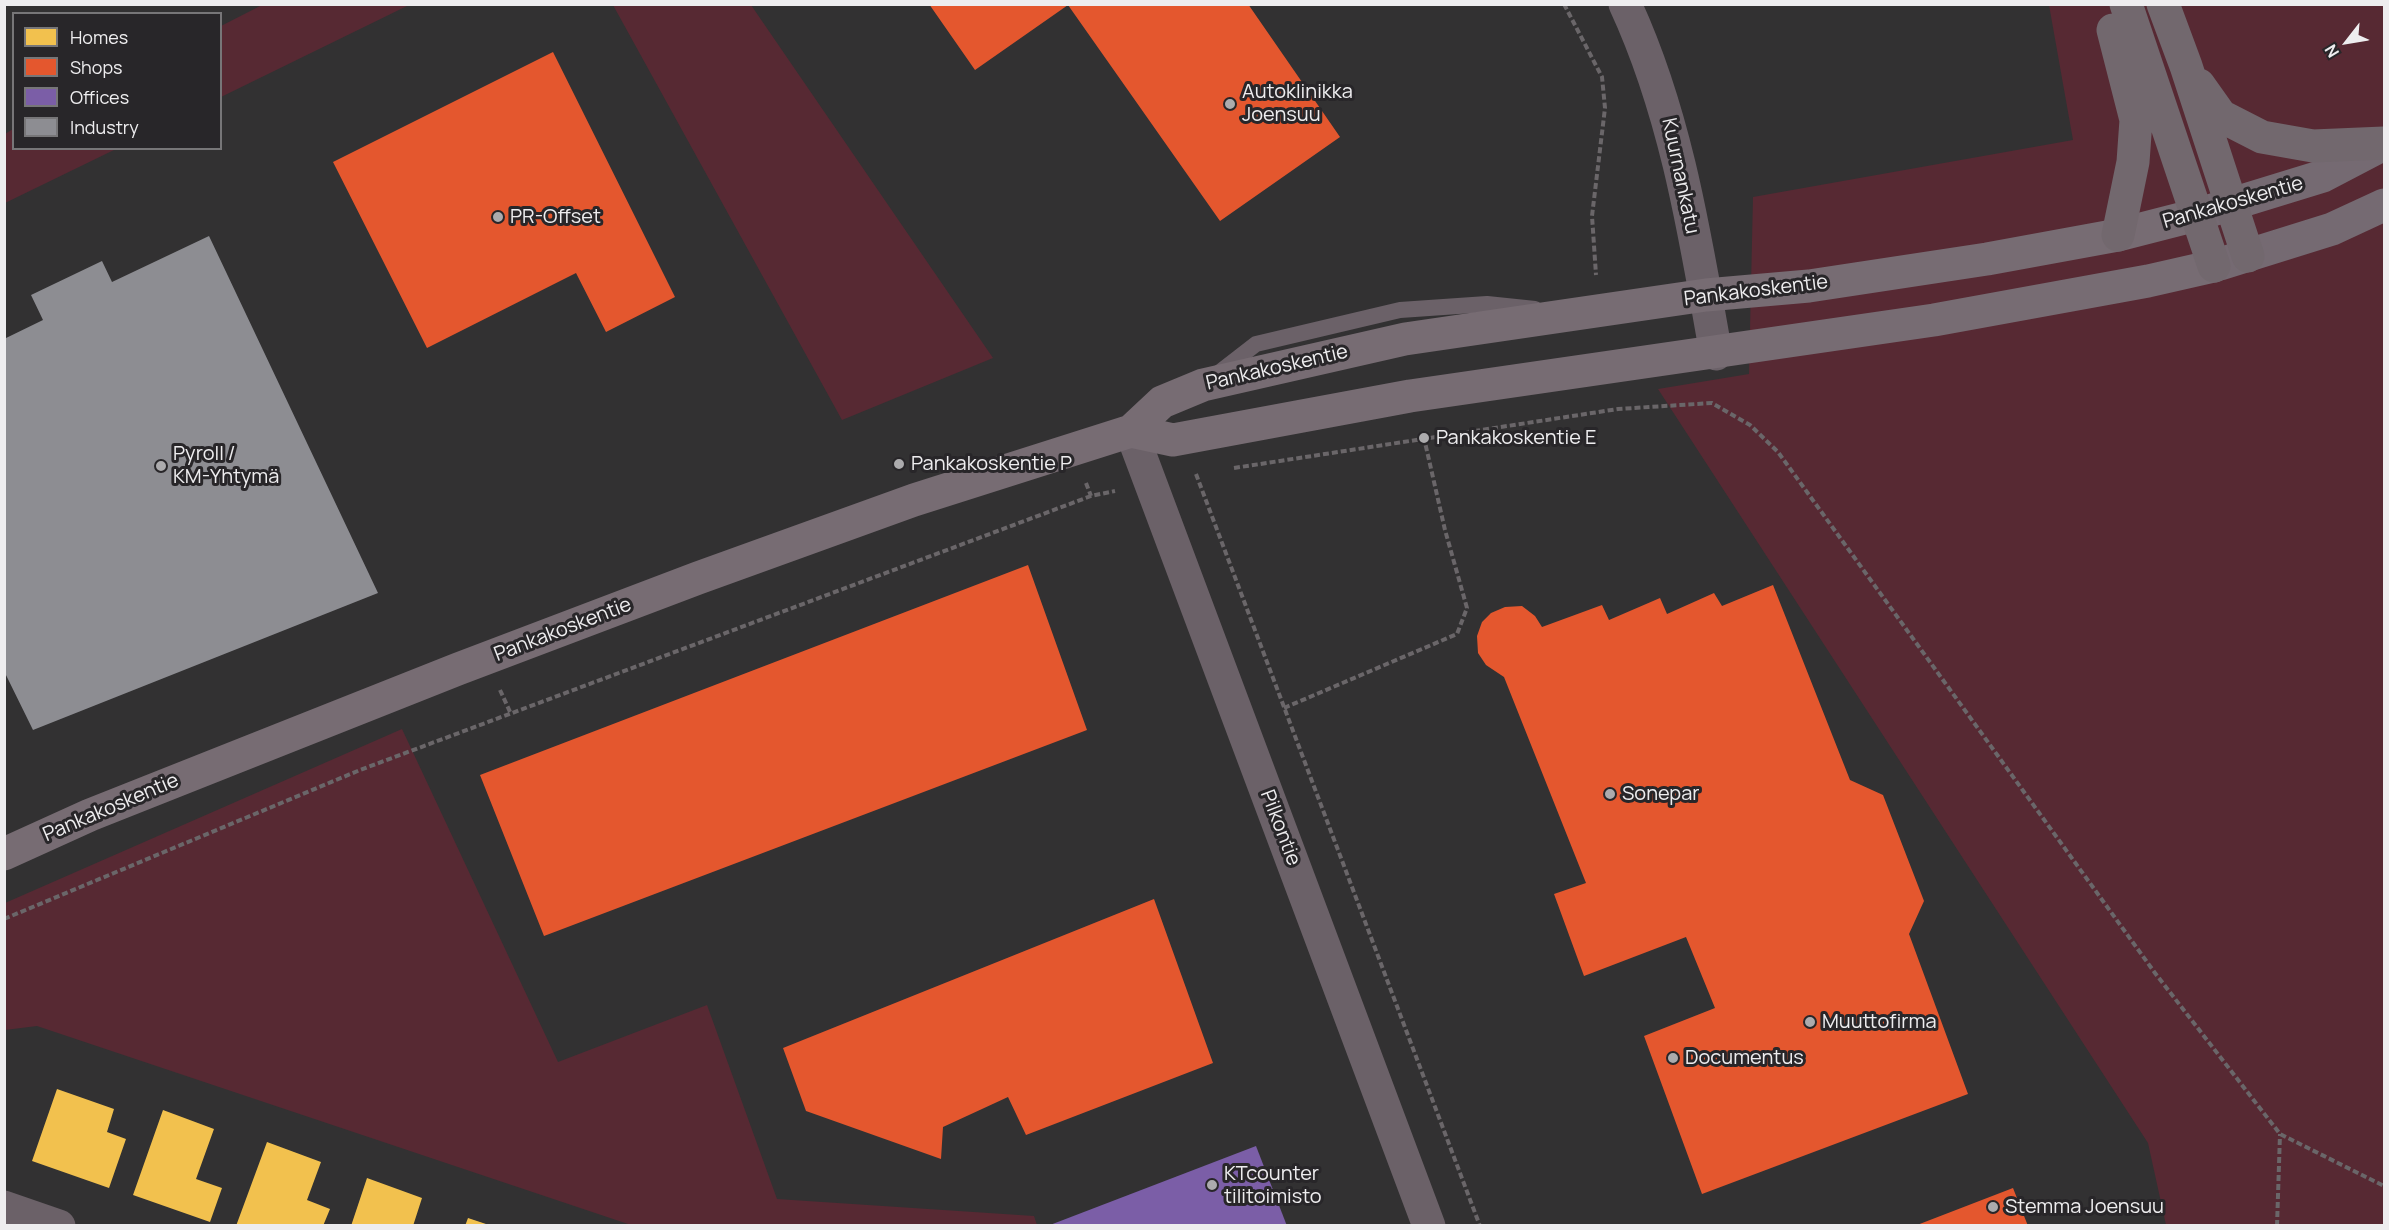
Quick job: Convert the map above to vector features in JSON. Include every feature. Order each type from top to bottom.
[{"type":"highway","points":[[2118,235],[2133,162],[2136,120],[2113,31],[2119,4]]},
{"type":"highway","points":[[2126,4],[2214,266]]},
{"type":"highway","points":[[2163,4],[2186,66],[2248,256]]},
{"type":"highway","points":[[2186,66],[2221,116],[2262,137],[2313,146],[2385,143]]},
{"type":"main road","name":"Pankakoskentie","points":[[4,854],[90,815],[435,678],[698,578],[914,500],[1131,431],[1162,402],[1203,385],[1405,339],[1706,296],[1853,279],[1987,259],[2118,235],[2231,205],[2323,176],[2385,143]]},
{"type":"main road","name":"Pankakoskentie","points":[[1131,431],[1173,440],[1337,408],[1608,366],[1716,354],[1945,318],[2148,281],[2214,266],[2332,229],[2385,205]]},
{"type":"street","name":"Kuurnankatu","points":[[1626,4],[1648,55],[1671,125],[1716,354]]},
{"type":"street","name":"Pilkontie","points":[[1131,431],[1429,1226]]},
{"type":"street","points":[[4,1207],[59,1226]]},
{"type":"path","points":[[1564,4],[1602,77],[1605,108],[1592,216],[1593,252],[1589,313]]},
{"type":"path","points":[[1608,366],[1618,409]]},
{"type":"path","points":[[1230,469],[1618,409],[1712,403],[1750,425],[1778,452],[2156,973],[2280,1134],[2385,1186]]},
{"type":"path","points":[[1284,708],[1457,634],[1467,608],[1445,530],[1424,438]]},
{"type":"path","points":[[4,919],[360,770],[1091,496],[1207,472]]},
{"type":"path","points":[[1196,474],[1480,1226]]},
{"type":"path","points":[[2277,1226],[2280,1134]]},
{"type":"shaded area","points":[[264,4],[409,4],[222,97],[222,25]]},
{"type":"shaded area","points":[[613,5],[751,5],[993,358],[842,420]]},
{"type":"shaded area","points":[[2049,5],[2384,5],[2384,1225],[2166,1225],[2148,1143],[1658,389],[1749,374],[1753,197],[2073,140]]},
{"type":"shaded area","points":[[12,130],[12,150],[114,150],[5,203],[5,134]]},
{"type":"shaded area","points":[[402,729],[558,1062],[707,1005],[777,1199],[1034,1216],[1037,1225],[631,1225],[37,1026],[5,1030],[5,903]]},
{"type":"building: Homes","points":[[57,1089],[114,1109],[107,1132],[126,1139],[109,1188],[32,1161]]},
{"type":"building: Homes","points":[[163,1110],[214,1129],[196,1179],[222,1188],[210,1222],[133,1195]]},
{"type":"building: Homes","points":[[267,1142],[321,1162],[307,1200],[330,1209],[323,1226],[236,1226]]},
{"type":"building: Homes","points":[[367,1178],[422,1198],[413,1226],[351,1226]]},
{"type":"building: Homes","points":[[468,1218],[489,1225],[489,1226],[465,1226]]},
{"type":"building: Shops","points":[[929,4],[1248,4],[1340,137],[1220,221],[1068,5],[975,70]]},
{"type":"building: Shops","name":"PR-Offset","points":[[553,52],[675,297],[606,332],[576,273],[427,348],[333,162]]},
{"type":"building: Shops","points":[[1028,565],[1087,730],[544,936],[480,775]]},
{"type":"building: Shops","points":[[1773,585],[1850,780],[1883,795],[1924,901],[1909,934],[1968,1094],[1702,1194],[1644,1036],[1715,1008],[1686,937],[1584,976],[1554,894],[1586,883],[1504,677],[1486,665],[1478,653],[1477,636],[1482,622],[1491,613],[1505,607],[1522,606],[1535,616],[1542,627],[1602,605],[1609,620],[1660,598],[1667,614],[1714,593],[1722,606]]},
{"type":"building: Shops","points":[[1154,899],[1213,1063],[1026,1135],[1008,1097],[943,1127],[941,1159],[806,1111],[783,1048]]},
{"type":"building: Shops","name":"Stemma Joensuu","points":[[2013,1188],[2028,1226],[1917,1226],[1917,1225]]},
{"type":"building: Offices","name":"KTcounter tilitoimisto","points":[[1256,1146],[1287,1226],[1050,1226],[1050,1225]]},
{"type":"building: Industry","name":"Pyroll / KM-Yhtymä","points":[[209,236],[378,593],[33,730],[4,671],[4,339],[43,320],[31,295],[102,261],[112,282]]},
{"type":"place","name":"Autoklinikka Joensuu","points":[[1230,104]]},
{"type":"place","name":"PR-Offset","points":[[498,217]]},
{"type":"place","name":"Pankakoskentie E","points":[[1424,438]]},
{"type":"place","name":"Pankakoskentie P","points":[[899,464]]},
{"type":"place","name":"Pyroll / KM-Yhtymä","points":[[161,466]]},
{"type":"place","name":"Sonepar","points":[[1610,794]]},
{"type":"place","name":"Muuttofirma","points":[[1810,1022]]},
{"type":"place","name":"Documentus","points":[[1673,1058]]},
{"type":"place","name":"KTcounter tilitoimisto","points":[[1212,1185]]},
{"type":"place","name":"Stemma Joensuu","points":[[1993,1207]]}]
